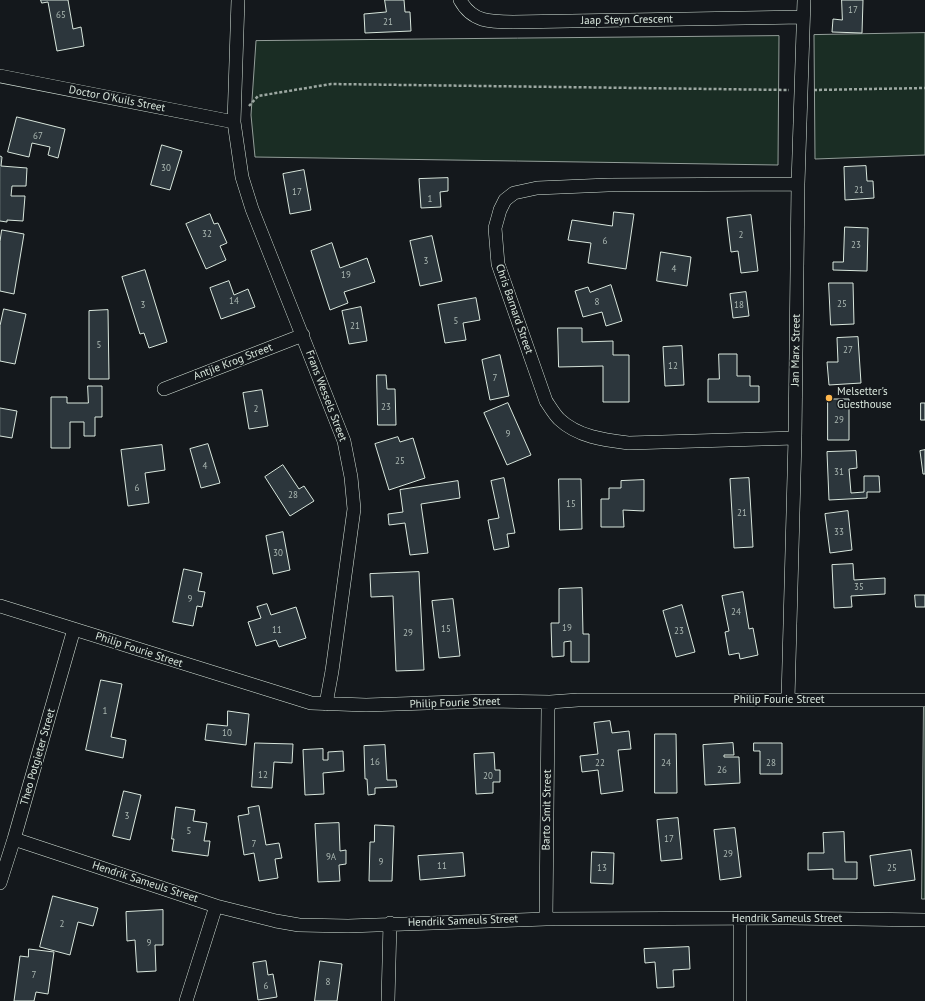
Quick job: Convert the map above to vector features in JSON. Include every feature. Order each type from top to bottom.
[{"type":"street","name":"Frans Wessels Street","points":[[238,0],[234,122],[242,177],[252,209],[344,441],[353,492],[354,509],[332,671],[326,704]]},
{"type":"street","name":"Jaap Steyn Crescent","points":[[460,0],[464,8],[475,17],[489,22],[804,17]]},
{"type":"street","name":"Jan Marx Street","points":[[788,699],[795,438],[798,184],[804,0]]},
{"type":"street","name":"Doctor O'Kuils Street","points":[[0,76],[234,122]]},
{"type":"street","name":"Chris Barnard Street","points":[[795,438],[629,443],[605,441],[586,436],[558,419],[546,401],[498,264],[495,228],[500,210],[505,200],[514,193],[537,188],[608,185],[798,184]]},
{"type":"street","name":"Antjie Krog Street","points":[[164,389],[303,335]]},
{"type":"street","name":"Philip Fourie Street","points":[[0,606],[311,703],[408,705],[488,701],[550,702],[586,700],[925,700]]},
{"type":"street","name":"Theo Potgieter Street","points":[[0,883],[74,629]]},
{"type":"street","name":"Barto Smit Street","points":[[546,919],[548,709],[550,702]]},
{"type":"street","name":"Hendrik Sameuls Street","points":[[14,839],[216,906],[276,921],[299,925],[348,926],[390,923],[546,919],[788,918],[925,920]]},
{"type":"street","points":[[186,1001],[216,906]]},
{"type":"street","points":[[740,919],[740,1001]]},
{"type":"street","points":[[388,1001],[390,923]]},
{"type":"path","points":[[234,122],[258,96],[330,84],[801,90],[925,88]]},
{"type":"green space","points":[[925,33],[925,155],[815,159],[814,35]]},
{"type":"green space","points":[[779,36],[778,165],[255,157],[251,115],[256,41]]},
{"type":"green space","points":[[924,696],[925,899],[922,899]]},
{"type":"building","points":[[41,0],[68,0],[73,29],[81,27],[84,46],[57,51],[48,2],[42,3]]},
{"type":"building","points":[[385,0],[404,0],[405,12],[410,12],[411,31],[365,33],[364,14],[386,12]]},
{"type":"building","points":[[842,0],[863,0],[862,33],[832,32],[833,19],[842,20]]},
{"type":"building","points":[[17,117],[65,129],[58,158],[48,155],[50,147],[32,143],[29,157],[8,152]]},
{"type":"building","points":[[162,145],[182,151],[170,190],[151,185]]},
{"type":"building","points":[[0,156],[2,157],[1,166],[27,168],[26,186],[12,186],[11,196],[25,196],[23,221],[0,221]]},
{"type":"building","points":[[866,166],[867,181],[873,181],[874,198],[845,200],[844,167]]},
{"type":"building","points":[[304,170],[311,210],[290,214],[283,174]]},
{"type":"building","points":[[448,178],[448,191],[440,192],[441,207],[421,208],[419,179]]},
{"type":"building","points":[[614,212],[634,214],[626,269],[588,263],[591,243],[568,240],[572,220],[612,226]]},
{"type":"building","points":[[210,214],[214,224],[218,223],[227,243],[220,246],[226,260],[206,269],[186,224]]},
{"type":"building","points":[[751,215],[758,271],[741,273],[738,251],[731,252],[727,218]]},
{"type":"building","points":[[845,227],[868,228],[867,271],[833,270],[833,262],[843,262]]},
{"type":"building","points":[[2,230],[24,234],[14,294],[0,291],[0,242]]},
{"type":"building","points":[[432,236],[442,281],[420,286],[410,241]]},
{"type":"building","points":[[332,243],[340,268],[367,258],[375,282],[344,292],[348,303],[330,310],[311,251]]},
{"type":"building","points":[[661,252],[691,257],[687,286],[657,281]]},
{"type":"building","points":[[145,270],[167,342],[149,348],[144,333],[140,334],[122,277]]},
{"type":"building","points":[[229,281],[234,295],[248,289],[255,307],[221,319],[210,288]]},
{"type":"building","points":[[829,283],[853,283],[854,324],[831,325]]},
{"type":"building","points":[[611,285],[622,321],[606,326],[602,312],[583,317],[575,291],[588,287],[590,292]]},
{"type":"building","points":[[746,292],[749,316],[733,318],[730,294]]},
{"type":"building","points":[[476,298],[480,320],[463,323],[466,340],[445,343],[438,305]]},
{"type":"building","points":[[361,307],[367,341],[349,344],[342,311]]},
{"type":"building","points":[[4,309],[26,314],[15,364],[0,361],[0,326]]},
{"type":"building","points":[[108,310],[109,379],[89,379],[89,311]]},
{"type":"building","points":[[558,328],[582,328],[582,342],[613,341],[613,355],[629,355],[629,402],[603,402],[603,366],[559,367]]},
{"type":"building","points":[[858,337],[861,383],[829,385],[827,362],[838,362],[837,338]]},
{"type":"building","points":[[682,346],[684,385],[665,386],[663,347]]},
{"type":"building","points":[[719,354],[737,354],[737,376],[750,376],[750,386],[759,386],[759,402],[708,402],[708,379],[719,379]]},
{"type":"building","points":[[500,355],[509,396],[490,400],[482,360]]},
{"type":"building","points":[[377,375],[386,375],[387,389],[395,389],[396,425],[378,425]]},
{"type":"building","points":[[88,386],[102,386],[102,417],[95,417],[95,436],[84,436],[84,422],[70,422],[70,448],[51,448],[51,397],[67,397],[67,403],[88,403]]},
{"type":"building","points":[[262,390],[268,426],[249,429],[243,393]]},
{"type":"building","points":[[828,399],[849,399],[849,440],[828,440]]},
{"type":"building","points":[[508,403],[531,455],[507,465],[484,413]]},
{"type":"building","points":[[921,403],[925,403],[925,420],[921,420]]},
{"type":"building","points":[[0,408],[17,411],[12,438],[0,436]]},
{"type":"building","points":[[398,437],[400,442],[413,438],[425,478],[389,490],[375,444]]},
{"type":"building","points":[[208,444],[220,483],[201,488],[190,449]]},
{"type":"building","points":[[162,445],[165,470],[145,473],[149,503],[128,506],[121,450]]},
{"type":"building","points":[[925,450],[925,474],[923,474],[920,451]]},
{"type":"building","points":[[856,451],[857,468],[849,469],[851,493],[864,492],[864,476],[879,476],[880,492],[867,492],[867,498],[829,500],[827,452]]},
{"type":"building","points":[[283,465],[299,489],[304,486],[314,501],[290,516],[265,477]]},
{"type":"building","points":[[504,478],[515,533],[507,534],[509,547],[494,550],[488,520],[499,518],[491,481]]},
{"type":"building","points":[[749,478],[753,547],[734,548],[730,479]]},
{"type":"building","points":[[559,479],[581,479],[582,529],[560,530]]},
{"type":"building","points":[[644,480],[644,511],[623,510],[624,527],[601,527],[601,499],[609,499],[609,488],[621,488],[621,481]]},
{"type":"building","points":[[458,481],[460,498],[421,504],[428,553],[410,555],[405,523],[389,525],[388,514],[403,512],[400,490]]},
{"type":"building","points":[[848,511],[852,550],[830,553],[825,514]]},
{"type":"building","points":[[283,532],[290,570],[273,574],[266,536]]},
{"type":"building","points":[[853,564],[854,580],[885,578],[885,594],[851,596],[852,607],[834,608],[832,565]]},
{"type":"building","points":[[184,569],[202,573],[198,591],[205,592],[202,607],[197,606],[193,626],[173,622]]},
{"type":"building","points":[[419,572],[424,670],[396,671],[393,596],[371,597],[370,574]]},
{"type":"building","points":[[582,588],[583,634],[589,634],[589,662],[571,662],[571,641],[564,642],[564,656],[552,657],[551,623],[559,623],[559,589]]},
{"type":"building","points":[[743,592],[749,629],[753,628],[758,655],[740,659],[739,653],[729,655],[725,632],[729,631],[722,596]]},
{"type":"building","points":[[915,595],[925,595],[925,607],[916,607]]},
{"type":"building","points":[[453,599],[460,656],[439,658],[432,601]]},
{"type":"building","points":[[267,604],[271,615],[296,607],[306,638],[279,647],[276,640],[256,646],[248,622],[261,618],[257,607]]},
{"type":"building","points":[[682,605],[695,652],[676,657],[663,611]]},
{"type":"building","points":[[101,680],[122,684],[111,737],[126,740],[123,758],[86,750]]},
{"type":"building","points":[[228,711],[249,714],[246,745],[205,740],[207,724],[227,726]]},
{"type":"building","points":[[610,721],[612,733],[629,731],[631,749],[618,750],[623,791],[601,794],[598,770],[582,772],[580,756],[598,754],[594,723]]},
{"type":"building","points":[[655,734],[676,734],[677,793],[655,793]]},
{"type":"building","points":[[255,743],[293,744],[292,763],[274,762],[272,788],[252,787]]},
{"type":"building","points":[[733,743],[734,755],[724,755],[724,757],[739,757],[740,783],[705,785],[703,745]]},
{"type":"building","points":[[754,743],[782,743],[782,774],[760,774],[760,751],[754,751]]},
{"type":"building","points":[[385,745],[387,780],[396,780],[397,787],[375,788],[375,794],[368,795],[367,779],[365,779],[364,746]]},
{"type":"building","points":[[323,749],[323,760],[328,760],[328,752],[343,751],[344,771],[323,773],[324,794],[305,795],[303,750]]},
{"type":"building","points":[[494,753],[495,770],[500,770],[500,782],[493,782],[493,793],[476,794],[474,754]]},
{"type":"building","points":[[124,791],[141,795],[130,840],[113,836]]},
{"type":"building","points":[[259,806],[266,845],[279,843],[282,858],[275,859],[278,878],[259,881],[254,853],[244,855],[238,816],[249,814],[248,808]]},
{"type":"building","points":[[176,807],[195,810],[193,821],[207,823],[204,841],[210,841],[208,856],[172,851]]},
{"type":"building","points":[[678,818],[682,859],[661,861],[657,820]]},
{"type":"building","points":[[339,823],[340,851],[346,850],[346,864],[339,865],[340,881],[318,882],[315,824]]},
{"type":"building","points":[[375,825],[394,826],[392,881],[369,881],[370,842],[374,842]]},
{"type":"building","points":[[735,828],[741,877],[720,880],[714,830]]},
{"type":"building","points":[[844,832],[845,862],[857,862],[857,879],[833,879],[833,869],[808,870],[808,853],[824,853],[823,833]]},
{"type":"building","points":[[911,850],[915,880],[874,886],[870,856]]},
{"type":"building","points":[[592,852],[614,853],[613,884],[591,883]]},
{"type":"building","points":[[463,853],[465,876],[420,880],[418,856]]},
{"type":"building","points":[[53,896],[98,908],[93,926],[78,922],[70,955],[40,947]]},
{"type":"building","points":[[163,910],[163,945],[155,945],[156,971],[137,972],[135,940],[127,941],[126,912]]},
{"type":"building","points":[[689,947],[690,969],[673,970],[674,987],[657,988],[655,962],[645,963],[644,949]]},
{"type":"building","points":[[29,949],[54,952],[48,994],[36,992],[34,1001],[14,1001],[20,956],[28,957]]},
{"type":"building","points":[[266,961],[268,975],[273,974],[277,997],[258,1000],[253,963]]},
{"type":"building","points":[[320,961],[342,964],[337,1001],[315,1001]]},
{"type":"place","name":"Melsetter's Guesthouse","points":[[829,398]]}]
